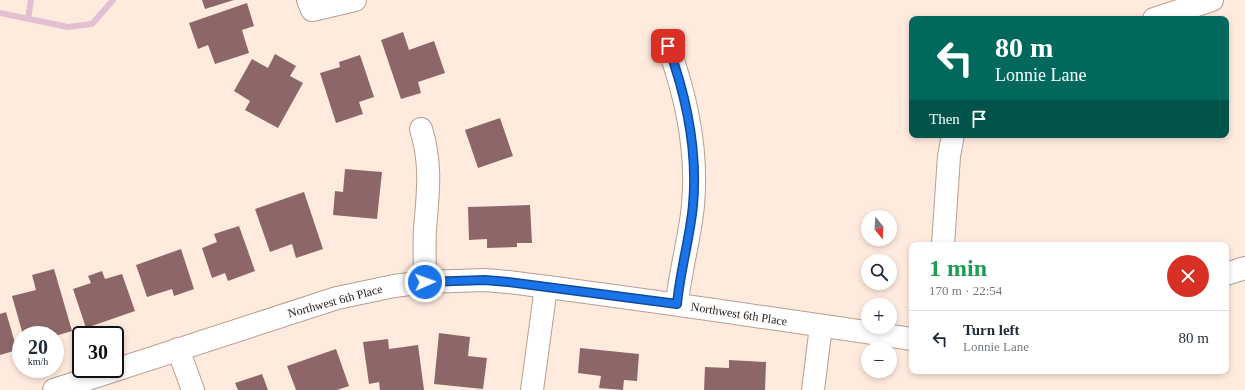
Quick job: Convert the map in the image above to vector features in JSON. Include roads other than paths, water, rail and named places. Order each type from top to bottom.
[{"type":"street","points":[[310,5],[355,0]]},
{"type":"street","points":[[1163,16],[1212,0]]},
{"type":"street","points":[[668,46],[686,103],[691,128],[694,169],[693,205],[680,273],[677,304]]},
{"type":"street","points":[[421,129],[426,145],[430,185],[425,243],[425,282]]},
{"type":"street","points":[[943,242],[948,156],[952,138]]},
{"type":"street","points":[[1229,273],[1245,268]]},
{"type":"street","name":"Northwest 6th Place","points":[[54,390],[337,298],[386,287],[425,282],[485,280],[546,287],[677,304],[909,339]]},
{"type":"street","points":[[532,390],[546,287]]},
{"type":"street","points":[[813,390],[821,326]]},
{"type":"street","points":[[178,349],[193,390]]},
{"type":"waterway","points":[[28,19],[31,0]]},
{"type":"waterway","points":[[0,13],[68,27],[92,24],[113,0]]}]
